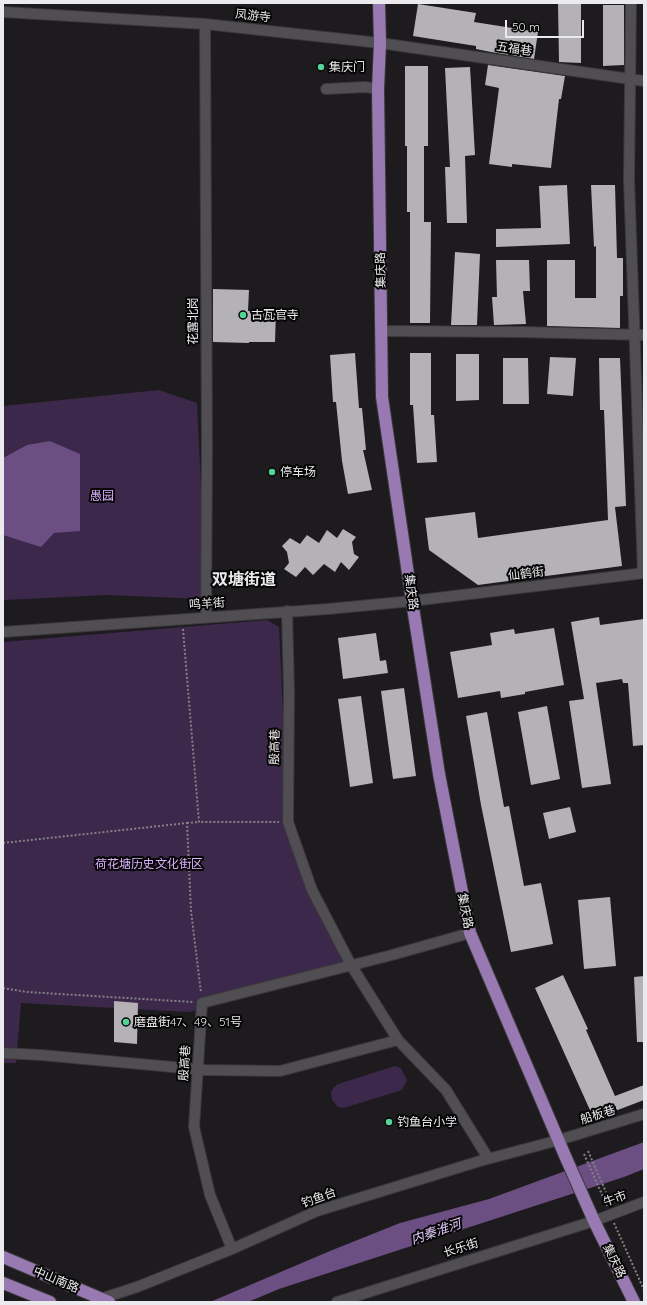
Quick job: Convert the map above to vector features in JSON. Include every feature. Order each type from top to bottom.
[{"type":"main road","name":"集庆路","points":[[379,3],[380,43],[378,89],[382,397],[439,774],[470,934],[594,1221],[634,1302]]},
{"type":"main road","name":"中山南路","points":[[3,1257],[102,1301]]},
{"type":"street","points":[[631,3],[629,180],[639,335],[639,487],[643,573]]},
{"type":"street","name":"凤游寺","points":[[3,12],[205,24],[380,43]]},
{"type":"street","name":"花露北岗","points":[[205,24],[207,448],[206,617]]},
{"type":"street","name":"五福巷","points":[[380,43],[644,81]]},
{"type":"street","points":[[326,89],[365,87],[378,89]]},
{"type":"street","points":[[382,331],[639,335]]},
{"type":"street","name":"仙鹤街","points":[[412,601],[643,573]]},
{"type":"street","name":"鸣羊街","points":[[3,632],[328,609],[412,601]]},
{"type":"street","name":"殷高巷","points":[[287,612],[289,692],[288,822],[312,890],[351,965],[398,1040],[446,1090],[488,1158]]},
{"type":"street","points":[[202,1002],[470,934]]},
{"type":"street","name":"殷高巷","points":[[202,1002],[194,1127],[210,1195],[232,1249]]},
{"type":"street","points":[[3,1053],[198,1069],[280,1072],[398,1040]]},
{"type":"street","name":"船板巷","points":[[559,1140],[644,1114]]},
{"type":"street","name":"钓鱼台","points":[[102,1301],[232,1249],[317,1211],[488,1158],[559,1140]]},
{"type":"street","name":"牛市","points":[[594,1221],[644,1202]]},
{"type":"street","name":"长乐街","points":[[337,1302],[594,1221]]},
{"type":"street","points":[[3,1283],[50,1302]]},
{"type":"path","points":[[182,619],[199,822]]},
{"type":"path","points":[[3,843],[199,822],[288,822]]},
{"type":"path","points":[[3,988],[27,992],[202,1002],[191,911],[187,823]]},
{"type":"path","points":[[588,1151],[606,1192]]},
{"type":"path","points":[[584,1154],[644,1290]]},
{"type":"green space","name":"愚园","points":[[159,390],[197,403],[204,549],[202,599],[107,595],[3,600],[3,406]]},
{"type":"green space","name":"荷花塘历史文化街区","points":[[267,620],[279,627],[288,822],[346,972],[189,1012],[21,1003],[16,1063],[3,1063],[3,642]]},
{"type":"green space","points":[[395,1066],[401,1068],[407,1080],[402,1090],[344,1108],[338,1107],[332,1100],[331,1093],[333,1088],[338,1084]]},
{"type":"water","points":[[50,441],[80,454],[80,531],[54,533],[41,547],[3,535],[3,458],[27,445]]},
{"type":"water","name":"内秦淮河","points":[[644,1142],[644,1169],[624,1177],[279,1289],[248,1302],[210,1302],[400,1223],[489,1199]]},
{"type":"building","points":[[558,3],[581,3],[581,63],[559,62]]},
{"type":"building","points":[[418,4],[476,13],[474,22],[538,32],[534,59],[476,49],[476,46],[413,36]]},
{"type":"building","points":[[603,5],[624,5],[624,65],[603,66]]},
{"type":"building","points":[[488,65],[565,76],[561,99],[559,99],[551,168],[512,164],[512,167],[489,164],[499,88],[485,85]]},
{"type":"building","points":[[405,66],[428,66],[428,146],[424,146],[424,222],[431,222],[430,323],[410,323],[410,212],[407,212]]},
{"type":"building","points":[[470,67],[475,155],[465,156],[467,223],[447,223],[445,167],[450,167],[445,68]]},
{"type":"building","points":[[567,185],[570,244],[496,247],[496,229],[541,228],[539,186]]},
{"type":"building","points":[[591,185],[615,185],[617,258],[623,258],[623,296],[620,296],[620,328],[547,326],[547,260],[575,260],[575,298],[596,298],[596,246],[594,247]]},
{"type":"building","points":[[455,252],[480,254],[477,325],[451,325]]},
{"type":"building","points":[[496,260],[529,260],[530,291],[523,291],[526,324],[494,325],[492,297],[497,297]]},
{"type":"building","name":"古瓦官寺","points":[[213,289],[249,290],[248,311],[276,311],[275,342],[213,342]]},
{"type":"building","points":[[355,353],[359,408],[362,408],[366,450],[363,450],[372,490],[348,494],[342,461],[336,402],[333,402],[330,355]]},
{"type":"building","points":[[410,353],[431,353],[431,415],[434,415],[437,462],[417,463],[413,405],[410,405]]},
{"type":"building","points":[[456,354],[479,354],[479,400],[456,401]]},
{"type":"building","points":[[550,357],[576,358],[573,396],[547,394]]},
{"type":"building","points":[[503,358],[528,358],[529,404],[503,404]]},
{"type":"building","points":[[599,358],[620,358],[626,506],[615,507],[622,566],[478,585],[429,550],[425,518],[475,512],[478,538],[608,520],[604,410],[600,410]]},
{"type":"building","points":[[343,529],[356,537],[352,542],[354,554],[359,557],[349,570],[341,562],[335,572],[324,564],[313,575],[305,567],[296,577],[284,569],[289,563],[287,552],[282,546],[290,538],[300,544],[307,535],[319,543],[327,530],[337,538]]},
{"type":"building","points":[[599,617],[600,625],[644,619],[644,745],[633,746],[628,683],[623,683],[622,679],[596,683],[611,784],[582,788],[569,701],[584,699],[571,622]]},
{"type":"building","points":[[554,628],[564,685],[501,698],[500,691],[458,698],[450,652],[492,645],[490,633],[514,629],[515,634]]},
{"type":"building","points":[[376,633],[380,661],[386,660],[388,673],[343,679],[338,638]]},
{"type":"building","points":[[404,688],[416,776],[393,779],[381,691]]},
{"type":"building","points":[[361,696],[373,783],[350,787],[338,699]]},
{"type":"building","points":[[547,706],[560,779],[531,785],[518,712]]},
{"type":"building","points":[[487,712],[504,807],[509,806],[524,886],[541,883],[553,944],[511,952],[481,805],[466,716]]},
{"type":"building","points":[[570,807],[576,832],[549,839],[543,813]]},
{"type":"building","points":[[610,897],[616,966],[584,969],[578,900]]},
{"type":"building","points":[[563,975],[588,1029],[586,1030],[615,1096],[644,1085],[644,1100],[594,1119],[535,988]]},
{"type":"building","points":[[644,976],[644,1042],[637,1042],[634,977]]},
{"type":"building","name":"磨盘街47、49、51号","points":[[114,1001],[138,1003],[137,1044],[114,1042]]},
{"type":"place","name":"集庆门","points":[[321,67]]},
{"type":"place","name":"古瓦官寺","points":[[243,315]]},
{"type":"place","name":"停车场","points":[[272,472]]},
{"type":"place","name":"磨盘街47、49、51号","points":[[126,1022]]},
{"type":"place","name":"钓鱼台小学","points":[[389,1122]]},
{"type":"district","name":"双塘街道","points":[[244,580]]}]
